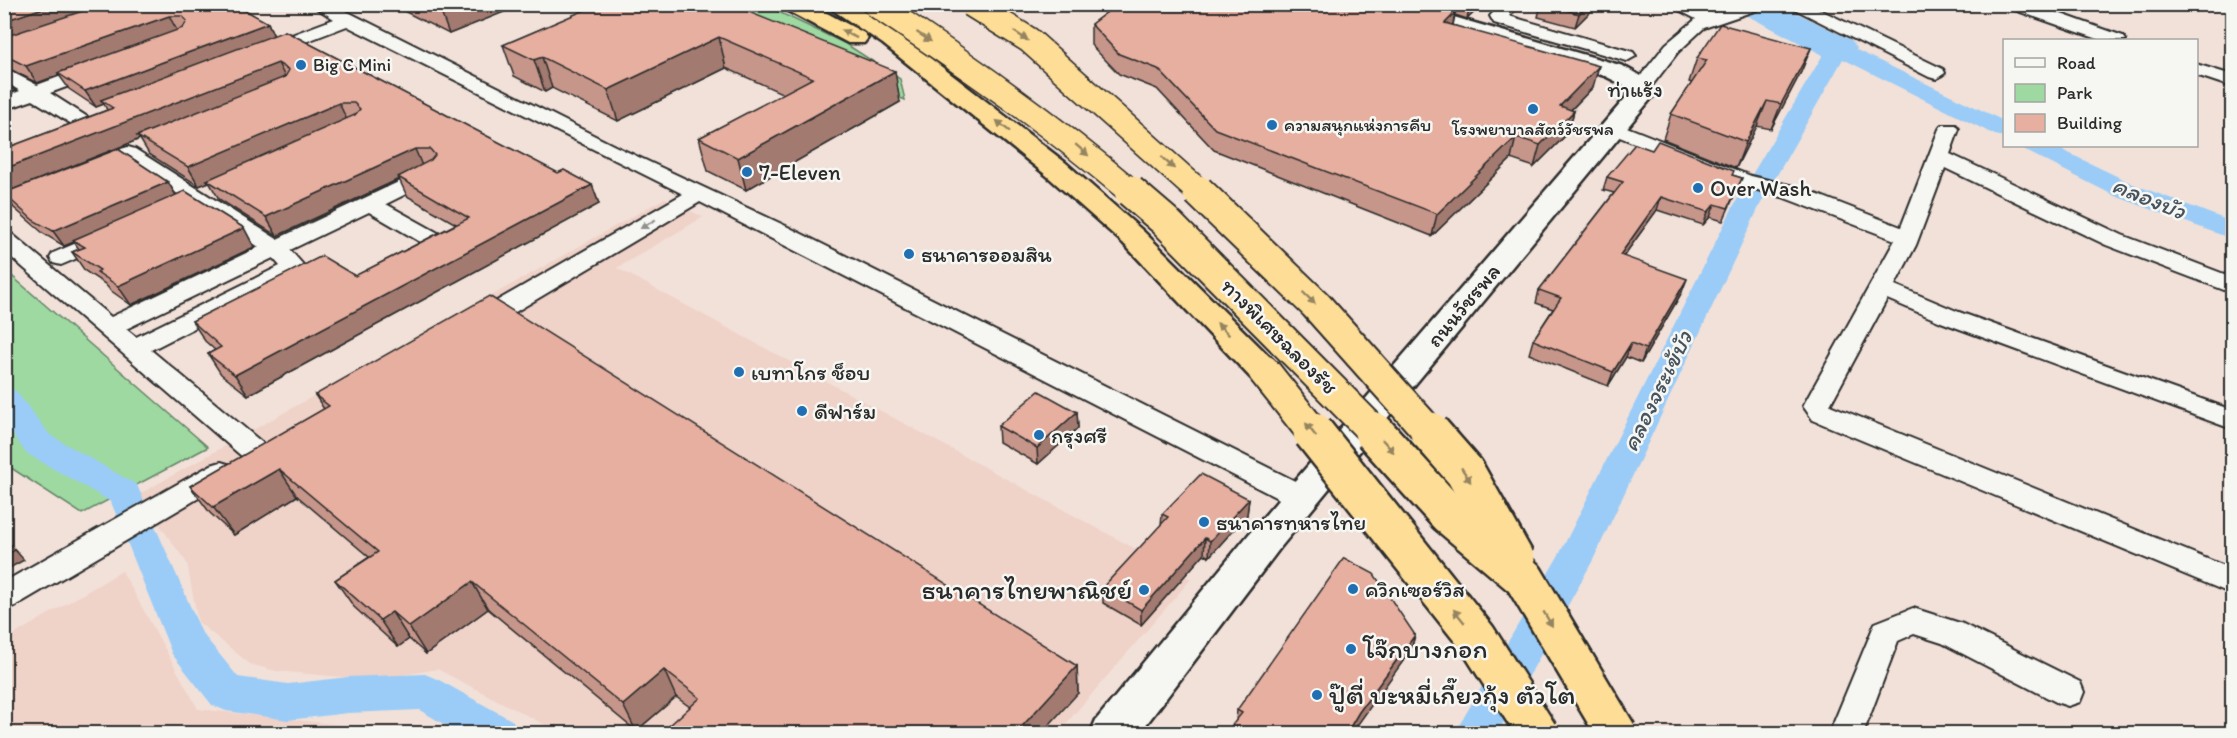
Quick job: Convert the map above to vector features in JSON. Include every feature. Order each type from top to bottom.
[{"type":"highway","points":[[792,4],[889,55],[940,76]]},
{"type":"highway","name":"ทางพิเศษฉลองรัช","points":[[835,4],[891,39],[1056,170],[1133,237],[1264,370],[1476,638],[1538,734]]},
{"type":"highway","name":"ทางพิเศษฉลองรัช","points":[[875,4],[977,72],[1068,138],[1165,221],[1356,412],[1448,514],[1524,578],[1617,734]]},
{"type":"highway","points":[[972,4],[1029,40],[1173,167],[1315,304],[1465,472],[1524,578]]},
{"type":"main road","points":[[1383,4],[1614,71],[1640,88]]},
{"type":"main road","name":"ถนนวัชรพล","points":[[1112,734],[1301,497],[1642,94],[1640,88]]},
{"type":"street","points":[[318,4],[346,20],[780,232],[1301,497]]},
{"type":"street","points":[[1512,4],[1499,16],[1500,19],[1627,56]]},
{"type":"street","points":[[1675,4],[1720,15]]},
{"type":"street","points":[[1640,88],[1672,48],[1698,24],[1757,4]]},
{"type":"street","points":[[1793,4],[1936,73]]},
{"type":"street","points":[[2015,4],[2056,10],[2115,39]]},
{"type":"street","points":[[256,55],[346,20]]},
{"type":"street","points":[[4,104],[111,65]]},
{"type":"street","points":[[2198,70],[2232,81]]},
{"type":"street","points":[[4,73],[82,122]]},
{"type":"street","points":[[60,131],[104,114]]},
{"type":"street","points":[[1614,128],[1744,180],[1790,192],[1907,237]]},
{"type":"street","points":[[1949,129],[1907,237],[1882,288],[1818,400],[1819,410],[2232,582]]},
{"type":"street","points":[[108,162],[149,145]]},
{"type":"street","points":[[128,153],[276,248],[294,268],[135,348]]},
{"type":"street","points":[[1937,156],[2114,240],[2232,285]]},
{"type":"street","points":[[111,327],[431,174]]},
{"type":"street","points":[[177,207],[219,188]]},
{"type":"street","points":[[460,333],[699,194]]},
{"type":"street","points":[[369,203],[432,239]]},
{"type":"street","points":[[61,258],[124,230]]},
{"type":"street","points":[[4,239],[135,348],[265,446],[4,597]]},
{"type":"street","points":[[1882,288],[1950,317],[2232,420]]},
{"type":"street","points":[[1846,734],[1886,632],[1913,621],[1952,633],[2068,692]]},
{"type":"shaded area","points":[[665,198],[703,217],[617,268],[1191,579],[1058,733],[561,733],[437,669],[375,680],[276,671],[250,664],[198,622],[187,563],[138,495]]},
{"type":"shaded area","points":[[122,571],[198,709],[350,726],[362,733],[5,733],[5,640]]},
{"type":"green space","points":[[675,5],[764,5],[846,44],[900,79],[905,100]]},
{"type":"green space","points":[[5,270],[208,447],[82,514],[5,464]]},
{"type":"building","points":[[4,4],[55,4],[4,21]]},
{"type":"building","points":[[104,4],[234,4],[268,23],[85,91],[58,73],[183,28],[187,21],[182,16],[169,16],[26,66],[4,55],[4,37]]},
{"type":"building","points":[[599,4],[729,4],[895,71],[738,158],[699,138],[813,78],[719,37],[608,90],[542,57],[534,60],[503,45]]},
{"type":"building","points":[[1118,4],[1389,4],[1408,9],[1413,4],[1424,4],[1455,13],[1445,23],[1599,66],[1560,106],[1574,111],[1540,145],[1516,137],[1437,214],[1215,129],[1158,69],[1119,54],[1091,24]]},
{"type":"building","points":[[1544,4],[1588,4],[1579,14]]},
{"type":"building","points":[[1720,24],[1811,48],[1781,104],[1767,101],[1746,142],[1671,114],[1707,60],[1697,58]]},
{"type":"building","points":[[285,31],[558,173],[564,170],[592,185],[235,375],[208,354],[221,347],[192,321],[322,256],[355,276],[469,218],[398,177],[431,160],[435,155],[430,149],[415,149],[266,217],[207,180],[355,115],[360,109],[354,103],[339,103],[188,167],[137,136],[285,77],[289,70],[278,63],[4,169],[4,149],[113,108],[101,100]]},
{"type":"building","points":[[1658,141],[1734,171],[1732,175],[1742,178],[1728,208],[1715,204],[1708,212],[1661,197],[1620,255],[1687,279],[1646,349],[1631,343],[1613,372],[1533,340],[1561,298],[1539,290],[1623,182],[1607,177],[1635,144],[1652,150]]},
{"type":"building","points":[[118,149],[168,182],[53,231],[33,220],[4,194],[4,193]]},
{"type":"building","points":[[185,191],[244,228],[118,286],[97,272],[100,270],[72,252],[85,247],[73,240]]},
{"type":"building","points":[[489,296],[1077,666],[1015,734],[660,734],[700,698],[664,670],[623,705],[472,582],[409,627],[392,612],[380,620],[335,580],[378,552],[279,469],[213,507],[190,486],[329,406],[315,395]]},
{"type":"building","points":[[1039,391],[1077,412],[1037,448],[998,426]]},
{"type":"building","points":[[1201,474],[1249,499],[1210,541],[1205,538],[1141,610],[1103,587],[1168,517],[1162,514]]},
{"type":"building","points":[[4,538],[15,550],[4,556]]},
{"type":"building","points":[[1344,558],[1374,574],[1415,635],[1359,712],[1346,734],[1225,734],[1242,713],[1237,710]]},
{"type":"waterway","points":[[1750,4],[1838,48]]},
{"type":"waterway","name":"คลองจระเข้บัว","points":[[1475,734],[1575,560],[1747,205],[1838,48],[2003,130]]},
{"type":"waterway","name":"คลองบัว","points":[[2037,147],[2124,190],[2232,231]]},
{"type":"waterway","points":[[4,398],[38,444],[125,494],[186,642],[226,693],[288,702],[348,695],[425,692],[498,734]]},
{"type":"place","name":"Big C Mini","points":[[301,65]]},
{"type":"place","name":"โรงพยาบาลสัตว์วัชรพล","points":[[1533,109]]},
{"type":"place","name":"ความสนุกแห่งการคีบ","points":[[1272,125]]},
{"type":"place","name":"7-Eleven","points":[[747,172]]},
{"type":"place","name":"Over Wash","points":[[1698,188]]},
{"type":"place","name":"ธนาคารออมสิน","points":[[909,254]]},
{"type":"place","name":"เบทาโกร ช็อบ","points":[[739,372]]},
{"type":"place","name":"ดีฟาร์ม","points":[[802,411]]},
{"type":"place","name":"กรุงศรี","points":[[1039,435]]},
{"type":"place","name":"ธนาคารทหารไทย","points":[[1204,522]]},
{"type":"place","name":"ควิกเซอร์วิส","points":[[1353,589]]},
{"type":"place","name":"ธนาคารไทยพาณิชย์","points":[[1144,590]]},
{"type":"place","name":"โจ๊กบางกอก","points":[[1351,649]]},
{"type":"place","name":"ปู๊ตี่ บะหมี่เกี๊ยวกุ้ง ตัวโต","points":[[1317,695]]},
{"type":"district","name":"ท่าแร้ง","points":[[1635,89]]}]
